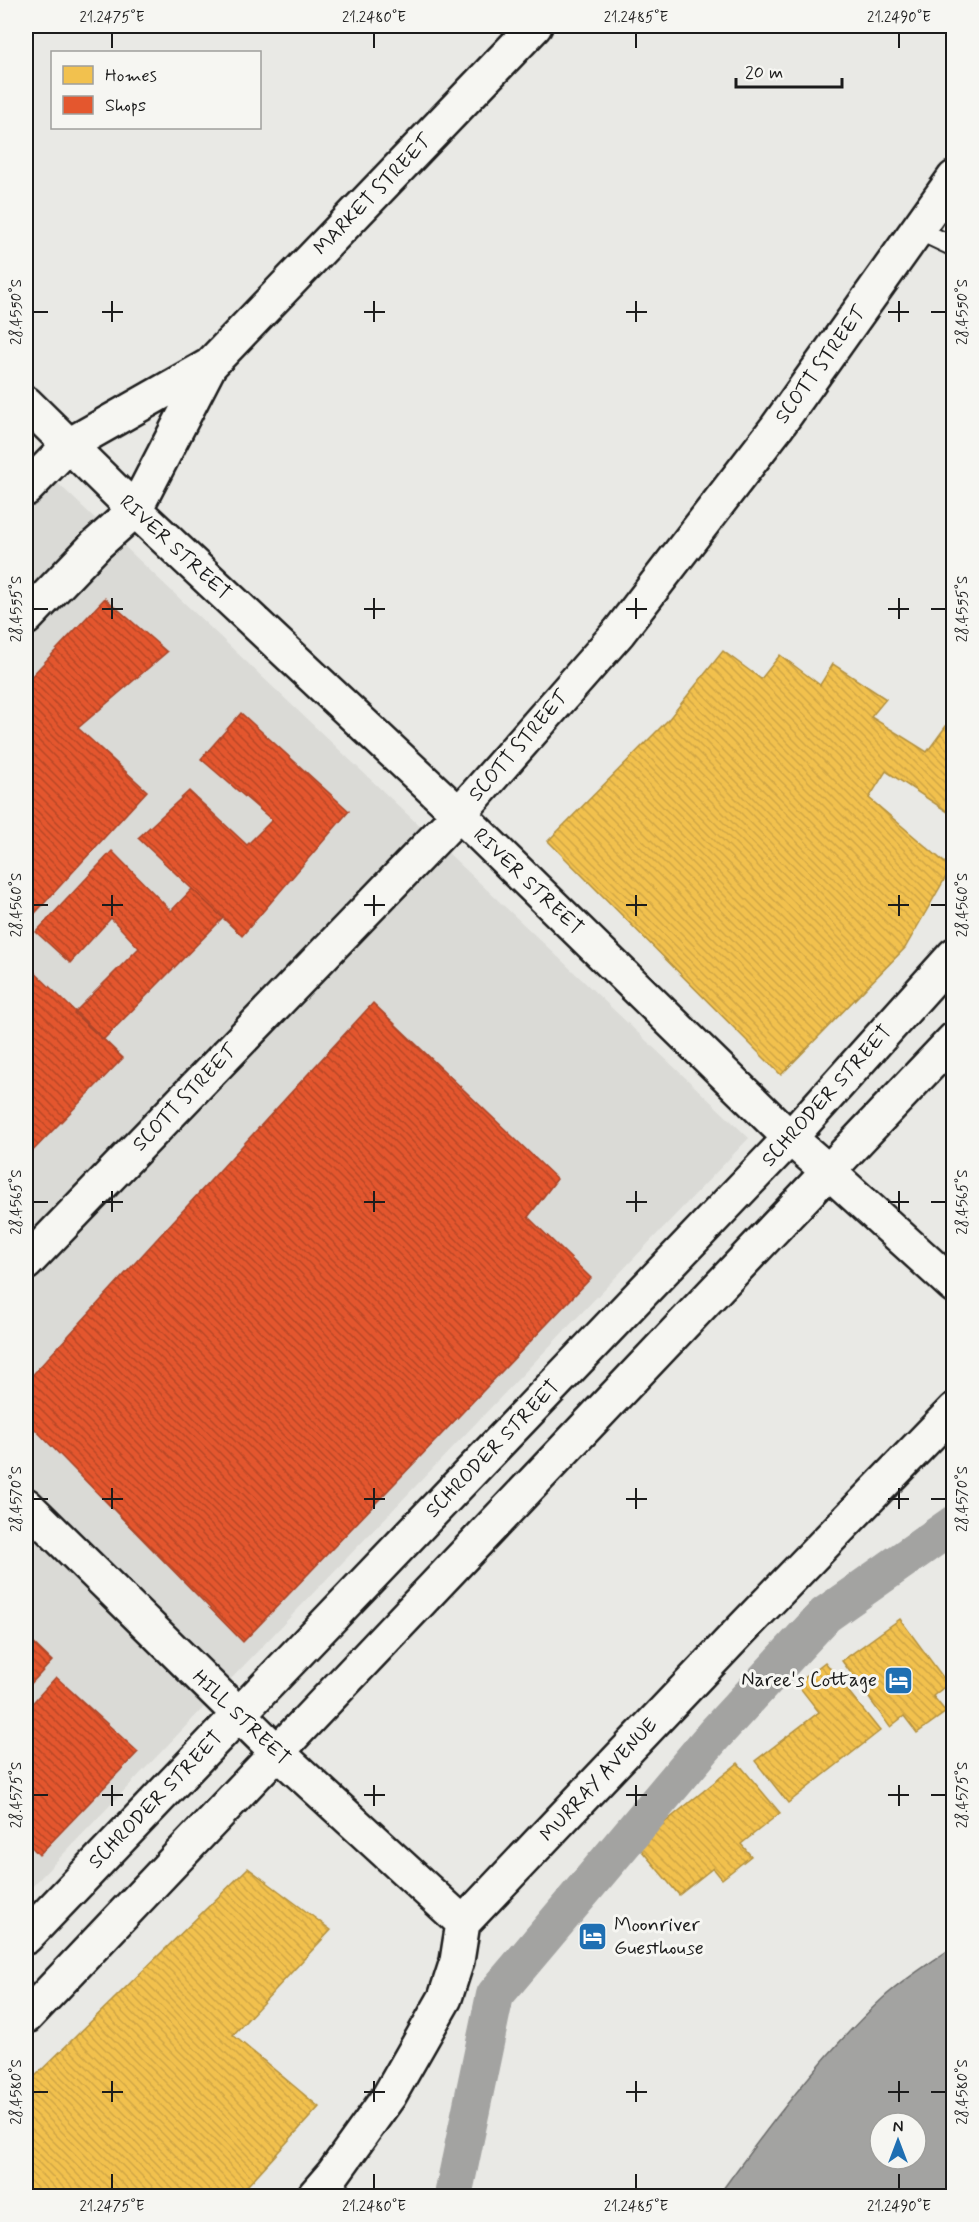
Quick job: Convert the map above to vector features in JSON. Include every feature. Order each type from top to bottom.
[{"type":"main road","name":"MARKET STREET","points":[[26,618],[96,545],[135,510],[210,365],[535,26]]},
{"type":"main road","name":"SCOTT STREET","points":[[26,1263],[459,814],[619,632],[777,427],[954,178]]},
{"type":"main road","name":"MARKET STREET","points":[[26,489],[69,445],[210,365]]},
{"type":"main road","name":"RIVER STREET","points":[[26,403],[135,510],[459,814],[790,1138],[954,1286]]},
{"type":"main road","name":"SCHRODER STREET","points":[[26,1937],[790,1138],[954,955]]},
{"type":"main road","points":[[26,2017],[954,1038]]},
{"type":"main road","name":"MURRAY AVENUE","points":[[463,1923],[954,1410]]},
{"type":"main road","name":"HILL STREET","points":[[26,1505],[237,1715],[463,1923]]},
{"type":"main road","points":[[314,2196],[333,2174],[389,2096],[445,1998],[457,1961],[463,1923]]},
{"type":"lane","points":[[918,230],[954,247]]},
{"type":"shaded area","points":[[26,453],[749,1138],[26,1893]]},
{"type":"shaded area","points":[[953,1947],[953,2196],[718,2196],[816,2068],[883,1998]]},
{"type":"building: Homes","points":[[723,651],[761,679],[780,655],[820,685],[833,664],[886,699],[871,717],[927,752],[954,715],[954,816],[886,771],[869,798],[951,868],[905,948],[781,1075],[548,841],[668,720]]},
{"type":"building: Homes","points":[[900,1619],[948,1684],[933,1696],[946,1712],[917,1733],[904,1716],[890,1727],[842,1661]]},
{"type":"building: Homes","points":[[825,1662],[880,1731],[788,1803],[755,1761],[819,1712],[797,1684]]},
{"type":"building: Homes","points":[[738,1763],[780,1813],[741,1844],[751,1856],[722,1879],[713,1868],[679,1895],[637,1845]]},
{"type":"building: Homes","points":[[248,1868],[331,1930],[233,2035],[319,2107],[238,2196],[26,2196],[26,2085]]},
{"type":"building: Shops","points":[[105,598],[167,652],[78,728],[147,791],[26,923],[26,682]]},
{"type":"building: Shops","points":[[241,713],[349,811],[242,936],[138,838],[189,791],[247,845],[272,820],[201,759]]},
{"type":"building: Shops","points":[[112,851],[171,911],[192,889],[223,918],[103,1040],[74,1013],[139,948],[111,918],[70,963],[36,932]]},
{"type":"building: Shops","points":[[26,964],[123,1058],[26,1158]]},
{"type":"building: Shops","points":[[373,1003],[557,1179],[528,1217],[591,1278],[243,1642],[26,1420],[26,1382]]},
{"type":"building: Shops","points":[[26,1636],[52,1661],[26,1689]]},
{"type":"building: Shops","points":[[56,1677],[138,1752],[39,1855],[26,1841],[26,1710]]},
{"type":"waterway","points":[[453,2196],[495,1995],[714,1735],[825,1615],[954,1524]]},
{"type":"place","name":"Naree's Cottage","points":[[898,1680]]},
{"type":"place","name":"Moonriver Guesthouse","points":[[593,1937]]}]
